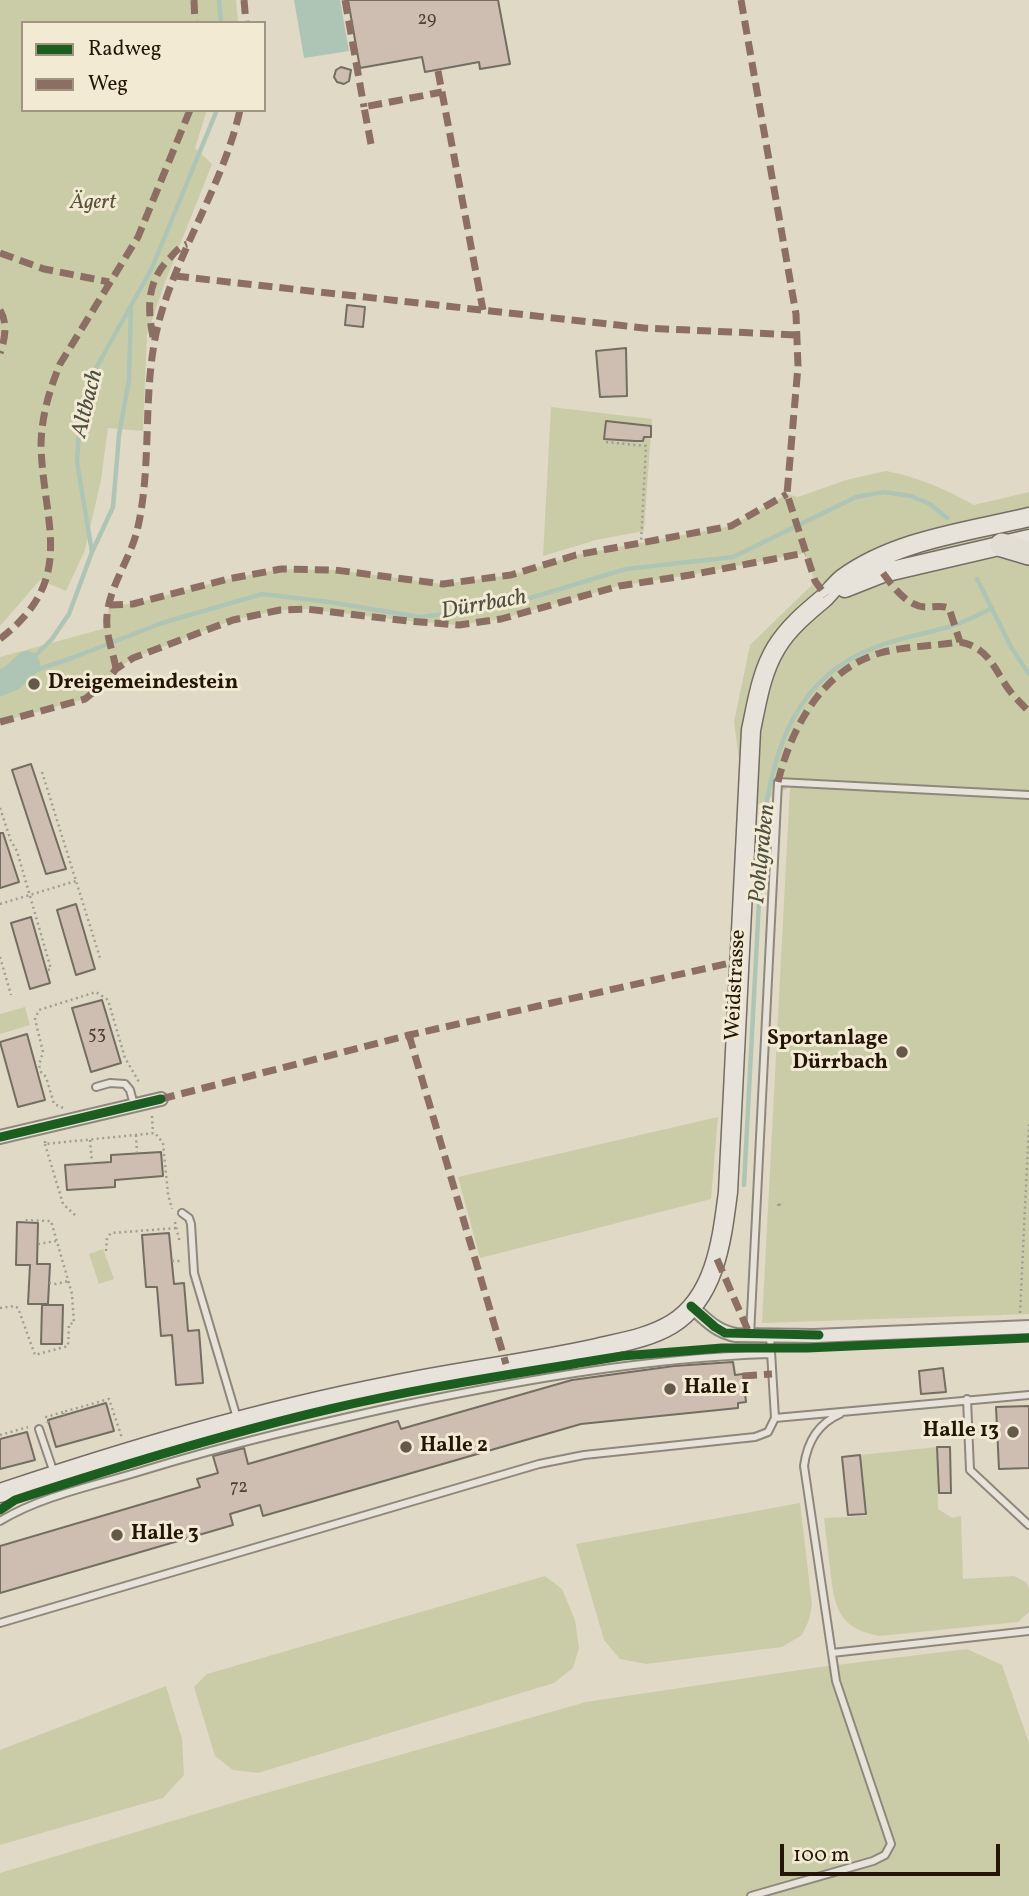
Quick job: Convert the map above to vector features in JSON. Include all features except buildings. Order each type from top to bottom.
[{"type":"highway","points":[[1002,545],[1029,553]]},
{"type":"main road","name":"Weidstrasse","points":[[0,1493],[237,1420],[392,1385],[638,1339],[673,1324],[691,1306],[711,1276],[717,1259],[728,1192],[751,730],[762,679],[776,649],[801,617],[840,581],[891,552],[1024,520]]},
{"type":"main road","name":"Weidstrasse","points":[[826,596],[883,573],[1029,539]]},
{"type":"street","points":[[5,1138],[148,1102]]},
{"type":"street","points":[[691,1306],[725,1333],[750,1335],[1024,1327]]},
{"type":"lane","points":[[750,1335],[778,782],[1029,795]]},
{"type":"lane","points":[[96,1087],[110,1083],[125,1084],[148,1102]]},
{"type":"lane","points":[[182,1213],[189,1218],[191,1224],[194,1273],[237,1420]]},
{"type":"lane","points":[[0,1623],[539,1464],[584,1455],[755,1437],[768,1432],[775,1418],[769,1335]]},
{"type":"lane","points":[[0,1521],[32,1505],[166,1464],[320,1423],[587,1370],[731,1355],[770,1354]]},
{"type":"lane","points":[[775,1418],[1029,1395]]},
{"type":"lane","points":[[967,1399],[970,1469],[1029,1525]]},
{"type":"lane","points":[[751,1896],[873,1861],[885,1855],[891,1844],[842,1700],[832,1653],[804,1466],[807,1447],[817,1430],[832,1417],[855,1410]]},
{"type":"lane","points":[[39,1429],[54,1475]]},
{"type":"lane","points":[[832,1653],[1029,1631]]},
{"type":"path","points":[[606,442],[646,446],[641,543]]},
{"type":"path","points":[[41,774],[101,961]]},
{"type":"path","points":[[0,808],[5,829],[30,895],[37,928],[51,969],[48,970]]},
{"type":"path","points":[[0,904],[76,881]]},
{"type":"path","points":[[0,957],[11,995]]},
{"type":"path","points":[[54,1104],[46,1077],[39,1069],[43,1052],[35,1019],[39,1010],[96,992],[108,1000],[125,1058],[148,1102],[153,1133],[163,1143],[168,1194],[187,1270],[194,1273]]},
{"type":"path","points":[[30,1020],[35,1019]]},
{"type":"path","points":[[1024,1327],[1029,1124]]},
{"type":"path","points":[[41,1127],[63,1205],[75,1215]]},
{"type":"path","points":[[46,1144],[153,1133]]},
{"type":"path","points":[[136,1135],[137,1153]]},
{"type":"path","points":[[90,1140],[92,1163]]},
{"type":"path","points":[[22,1220],[51,1221],[68,1281],[74,1323],[62,1323]]},
{"type":"path","points":[[106,1251],[107,1238],[111,1233],[177,1228]]},
{"type":"path","points":[[38,1244],[56,1241]]},
{"type":"path","points":[[172,1261],[185,1261]]},
{"type":"path","points":[[49,1283],[68,1281]]},
{"type":"path","points":[[0,1308],[18,1308],[35,1355],[68,1346],[69,1324]]},
{"type":"path","points":[[47,1416],[64,1414],[109,1399],[122,1438]]},
{"type":"path","points":[[0,1434],[11,1434],[27,1427]]},
{"type":"green space","name":"Ägert","points":[[0,0],[236,0],[238,21],[21,21],[21,112],[206,112],[195,148],[212,164],[147,335],[143,431],[108,428],[101,480],[85,550],[66,591],[40,580],[0,626]]},
{"type":"green space","points":[[551,407],[652,419],[644,531],[596,540],[543,556]]},
{"type":"green space","name":"Sportanlage Dürrbach","points":[[886,471],[931,484],[974,505],[1029,492],[1029,1314],[762,1323],[790,787],[746,811],[734,722],[750,645],[815,582],[805,553],[619,586],[501,619],[459,625],[306,609],[280,610],[233,620],[134,658],[116,669],[105,683],[85,699],[0,722],[0,657],[106,628],[109,605],[133,604],[228,579],[281,569],[336,570],[443,584],[511,575],[576,555],[731,526],[787,494],[798,497],[846,480]]},
{"type":"green space","points":[[25,1007],[30,1025],[0,1034],[0,1014]]},
{"type":"green space","points":[[718,1117],[711,1199],[480,1258],[458,1177]]},
{"type":"green space","points":[[103,1249],[114,1279],[99,1284],[89,1254]]},
{"type":"green space","points":[[937,1447],[938,1509],[952,1518],[961,1516],[963,1579],[1014,1576],[1026,1582],[1029,1588],[1029,1612],[1018,1622],[879,1636],[865,1632],[846,1621],[836,1604],[824,1518],[867,1516],[860,1455]]},
{"type":"green space","points":[[800,1503],[812,1605],[802,1635],[782,1647],[646,1664],[620,1659],[604,1640],[576,1544]]},
{"type":"green space","points":[[545,1576],[562,1589],[575,1620],[579,1648],[573,1668],[554,1683],[258,1773],[233,1770],[215,1756],[194,1687],[207,1674]]},
{"type":"green space","points":[[967,1649],[1002,1665],[1029,1743],[1029,1896],[0,1896],[0,1873],[252,1797],[586,1702],[820,1667]]},
{"type":"green space","points":[[166,1686],[182,1739],[184,1775],[163,1798],[0,1845],[0,1750]]},
{"type":"shaded area","points":[[294,0],[340,0],[349,51],[304,58]]},
{"type":"waterway","name":"Altbach","points":[[219,0],[221,21]]},
{"type":"waterway","name":"Altbach","points":[[27,664],[52,639],[69,614],[92,552],[77,462],[85,397],[96,368],[151,270],[216,112]]},
{"type":"waterway","name":"Altbach","points":[[93,550],[113,507],[119,435],[129,379],[131,309]]},
{"type":"waterway","name":"Dürrbach","points":[[12,678],[162,623],[262,594],[419,617],[497,608],[626,569],[733,557],[856,497],[884,492],[911,496],[930,504],[947,518]]},
{"type":"waterway","name":"Dürrbach","points":[[977,579],[1011,647],[1029,674]]},
{"type":"waterway","name":"Pohlgraben","points":[[744,1185],[763,826],[767,797],[782,743],[808,696],[826,676],[849,660],[876,647],[960,623],[992,608]]},
{"type":"waterway","name":"Dürrbach","points":[[0,683],[12,678],[27,664]]},
{"type":"marked path","points":[[194,0],[195,21]]},
{"type":"marked path","points":[[244,0],[246,21]]},
{"type":"marked path","points":[[345,0],[364,107]]},
{"type":"marked path","points":[[741,0],[796,314],[798,366],[787,494],[815,581],[826,596]]},
{"type":"marked path","points":[[438,71],[483,310]]},
{"type":"marked path","points":[[371,144],[364,107],[442,92]]},
{"type":"marked path","points":[[0,639],[24,617],[39,595],[48,573],[50,527],[41,436],[46,405],[56,374],[138,237],[189,112]]},
{"type":"marked path","points":[[116,669],[107,614],[113,590],[137,531],[142,504],[155,341],[170,288],[224,162],[239,112]]},
{"type":"marked path","points":[[153,337],[150,315],[153,285],[162,267],[187,244]]},
{"type":"marked path","points":[[0,253],[44,269],[109,282]]},
{"type":"marked path","points":[[175,276],[644,328],[797,335]]},
{"type":"marked path","points":[[0,310],[5,332],[0,353]]},
{"type":"marked path","points":[[109,605],[133,604],[228,579],[281,569],[335,570],[443,584],[511,575],[576,555],[731,526],[787,494]]},
{"type":"marked path","points":[[0,722],[85,699],[105,683],[116,669],[133,658],[233,620],[280,610],[306,609],[459,625],[501,619],[619,586],[805,553]]},
{"type":"marked path","points":[[883,573],[896,590],[913,604],[949,608],[960,642]]},
{"type":"marked path","points":[[778,782],[791,741],[812,704],[841,673],[859,661],[880,653],[960,642],[977,648],[988,658],[1009,690],[1029,712]]},
{"type":"marked path","points":[[161,1099],[409,1035],[739,961]]},
{"type":"marked path","points":[[409,1035],[506,1364]]},
{"type":"marked path","points":[[717,1259],[750,1335]]},
{"type":"marked path","points":[[743,1376],[772,1374]]},
{"type":"cycle path","points":[[0,1137],[161,1099]]},
{"type":"cycle path","points":[[691,1306],[725,1333],[819,1335]]},
{"type":"cycle path","points":[[0,1510],[15,1500],[54,1487],[250,1429],[362,1402],[489,1378],[622,1356],[722,1348],[807,1348],[1029,1338]]},
{"type":"place","name":"Dreigemeindestein","points":[[34,684]]},
{"type":"place","name":"Sportanlage Dürrbach","points":[[902,1052]]},
{"type":"place","name":"Halle 1","points":[[670,1389]]},
{"type":"place","name":"Halle 13","points":[[1013,1432]]},
{"type":"place","name":"Halle 2","points":[[406,1447]]},
{"type":"place","name":"Halle 3","points":[[117,1535]]}]
